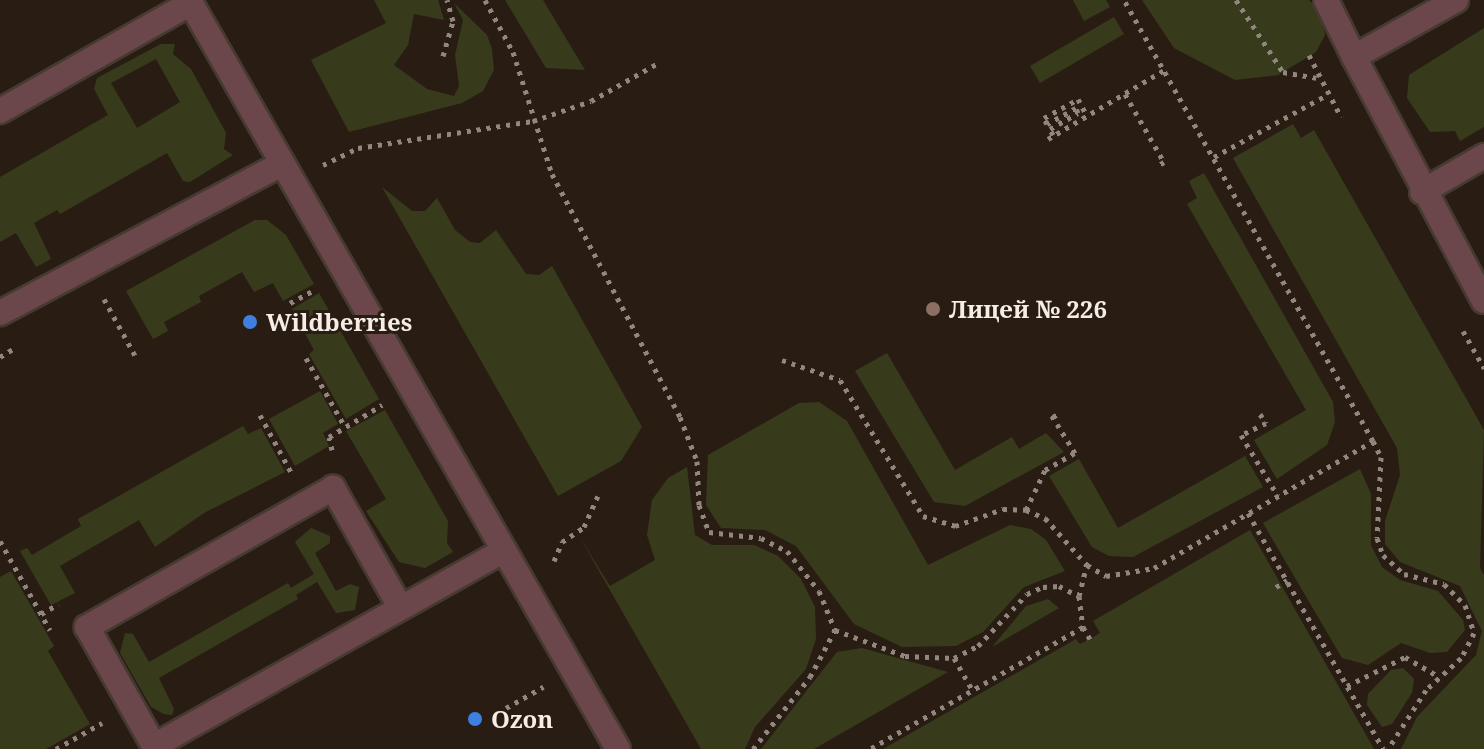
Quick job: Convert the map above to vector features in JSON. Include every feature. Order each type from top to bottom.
[{"type":"lane","points":[[1326,0],[1422,192],[1484,301]]},
{"type":"lane","points":[[1354,57],[1456,0]]},
{"type":"lane","points":[[0,111],[190,2],[618,749]]},
{"type":"lane","points":[[1422,192],[1484,156]]},
{"type":"lane","points":[[0,313],[281,164]]},
{"type":"lane","points":[[400,607],[333,488],[87,627],[154,746],[504,550]]},
{"type":"path","points":[[443,56],[453,21],[447,0]]},
{"type":"path","points":[[485,0],[513,52],[552,174],[680,417],[697,461],[703,523],[720,537],[761,538],[787,551],[819,591],[835,630],[905,656],[954,658],[993,634],[1027,594],[1059,586],[1079,596]]},
{"type":"path","points":[[1124,0],[1381,457],[1377,538],[1383,555],[1404,574],[1444,584],[1473,621],[1467,650],[1436,675],[1382,748],[1248,513]]},
{"type":"path","points":[[1236,0],[1283,72],[1317,78],[1342,120]]},
{"type":"path","points":[[323,165],[358,148],[533,121],[591,101],[660,62]]},
{"type":"path","points":[[1087,116],[1078,99],[1044,118],[1047,124],[1076,108],[1078,113],[1050,129],[1050,137],[1087,116],[1125,94],[1164,70]]},
{"type":"path","points":[[1125,94],[1164,162],[1159,165]]},
{"type":"path","points":[[1214,157],[1327,95]]},
{"type":"path","points":[[290,303],[321,286]]},
{"type":"path","points":[[91,305],[118,290]]},
{"type":"path","points":[[104,298],[137,359]]},
{"type":"path","points":[[0,357],[26,342]]},
{"type":"path","points":[[306,358],[345,427]]},
{"type":"path","points":[[782,360],[840,380],[923,516],[955,526],[1003,509],[1026,510],[1045,518],[1087,565],[1106,576],[1131,576],[1373,441]]},
{"type":"path","points":[[379,390],[393,416]]},
{"type":"path","points":[[1026,510],[1045,470],[1075,453],[1051,414],[1061,412]]},
{"type":"path","points":[[1260,414],[1266,423],[1241,435],[1278,496]]},
{"type":"path","points":[[260,415],[292,473]]},
{"type":"path","points":[[553,570],[557,548],[584,527],[598,496]]},
{"type":"path","points":[[1087,565],[1079,596],[1083,627],[1090,639]]},
{"type":"path","points":[[1276,587],[1287,580]]},
{"type":"path","points":[[870,749],[1083,627]]},
{"type":"path","points":[[753,749],[810,677],[835,630]]},
{"type":"path","points":[[1347,686],[1405,657],[1436,675]]},
{"type":"path","points":[[954,658],[973,691]]},
{"type":"path","points":[[540,671],[554,697]]},
{"type":"path","points":[[506,708],[547,684]]},
{"type":"path","points":[[56,749],[103,723]]},
{"type":"green space","points":[[374,0],[438,0],[444,20],[414,14],[408,45],[394,65],[427,89],[454,96],[459,86],[455,55],[463,20],[454,3],[487,35],[492,49],[494,70],[483,91],[462,103],[349,132],[311,60],[386,23]]},
{"type":"green space","points":[[505,0],[543,0],[585,70],[546,68]]},
{"type":"green space","points":[[1073,0],[1106,0],[1110,7],[1084,21]]},
{"type":"green space","points":[[1142,0],[1309,0],[1320,11],[1325,35],[1316,52],[1278,75],[1235,80],[1174,48]]},
{"type":"green space","points":[[1114,17],[1124,34],[1040,83],[1030,66]]},
{"type":"green space","points":[[1484,28],[1484,127],[1460,141],[1455,131],[1430,132],[1407,98],[1409,75]]},
{"type":"green space","points":[[161,44],[175,44],[173,54],[191,69],[226,133],[224,149],[233,155],[190,182],[183,181],[167,153],[60,214],[57,210],[34,223],[51,259],[36,267],[16,233],[0,242],[0,177],[108,115],[94,89],[97,78]],"holes":[[[156,59],[180,102],[137,128],[111,83]]]},
{"type":"green space","points":[[1293,124],[1301,138],[1314,130],[1484,430],[1480,568],[1484,575],[1484,749],[1401,749],[1417,717],[1476,655],[1482,631],[1460,586],[1400,562],[1385,544],[1385,521],[1400,475],[1397,448],[1233,158]]},
{"type":"green space","points":[[1204,173],[1333,402],[1335,422],[1327,445],[1277,479],[1254,440],[1306,410],[1187,204],[1197,198],[1189,181]]},
{"type":"green space","points":[[382,187],[412,211],[425,211],[437,198],[455,230],[470,242],[480,243],[496,230],[526,274],[539,275],[552,266],[642,427],[621,461],[558,496]]},
{"type":"green space","points":[[255,220],[267,220],[286,235],[314,284],[283,301],[273,283],[254,292],[242,272],[199,296],[201,302],[164,322],[168,331],[153,339],[126,291]]},
{"type":"green space","points":[[319,293],[379,399],[346,419],[309,354],[314,350],[292,309]]},
{"type":"green space","points":[[887,353],[955,470],[1012,437],[1019,449],[1046,433],[1064,452],[965,506],[934,502],[855,371]]},
{"type":"green space","points":[[320,391],[338,424],[323,433],[329,446],[295,466],[269,419]]},
{"type":"green space","points":[[819,402],[847,421],[928,565],[1010,525],[1031,529],[1046,540],[1065,571],[1024,587],[983,632],[956,646],[902,647],[854,624],[796,546],[765,530],[721,528],[706,505],[708,455],[799,403]]},
{"type":"green space","points":[[385,410],[448,521],[447,543],[453,552],[425,568],[399,562],[366,511],[386,499],[346,431]]},
{"type":"green space","points":[[243,426],[248,434],[261,428],[285,472],[204,513],[155,547],[139,520],[60,566],[75,593],[51,605],[20,551],[27,548],[32,555],[81,526],[78,519]]},
{"type":"green space","points":[[1245,456],[1263,487],[1133,557],[1109,556],[1092,547],[1049,476],[1079,459],[1118,528]]},
{"type":"green space","points":[[687,467],[695,535],[712,545],[754,545],[778,556],[801,579],[815,607],[816,639],[806,669],[755,727],[745,749],[701,749],[579,536],[610,586],[655,560],[647,535],[652,500],[668,478]]},
{"type":"green space","points":[[1360,469],[1371,494],[1371,545],[1382,567],[1400,580],[1438,591],[1463,620],[1465,630],[1447,652],[1430,653],[1401,643],[1368,665],[1342,658],[1263,523]]},
{"type":"green space","points":[[311,528],[330,536],[330,543],[315,553],[336,591],[350,584],[359,587],[355,610],[336,613],[317,582],[296,595],[298,599],[159,678],[174,709],[172,715],[151,707],[120,653],[125,633],[133,634],[149,662],[288,583],[291,588],[314,574],[295,542]]},
{"type":"green space","points":[[1250,530],[1374,749],[883,749],[1076,639],[1080,644],[1090,639],[1100,633],[1093,621]]},
{"type":"green space","points":[[11,571],[54,646],[48,651],[90,724],[46,749],[0,749],[0,577]]},
{"type":"green space","points":[[1048,599],[1059,608],[992,647],[1026,606]]},
{"type":"green space","points":[[862,648],[948,672],[814,749],[761,749],[837,652]]},
{"type":"green space","points":[[1403,668],[1414,679],[1412,693],[1392,724],[1382,727],[1367,705],[1368,694],[1391,670]]},
{"type":"place","name":"Лицей № 226","points":[[933,309]]},
{"type":"place","name":"Wildberries","points":[[250,322]]},
{"type":"place","name":"Ozon","points":[[475,719]]}]
